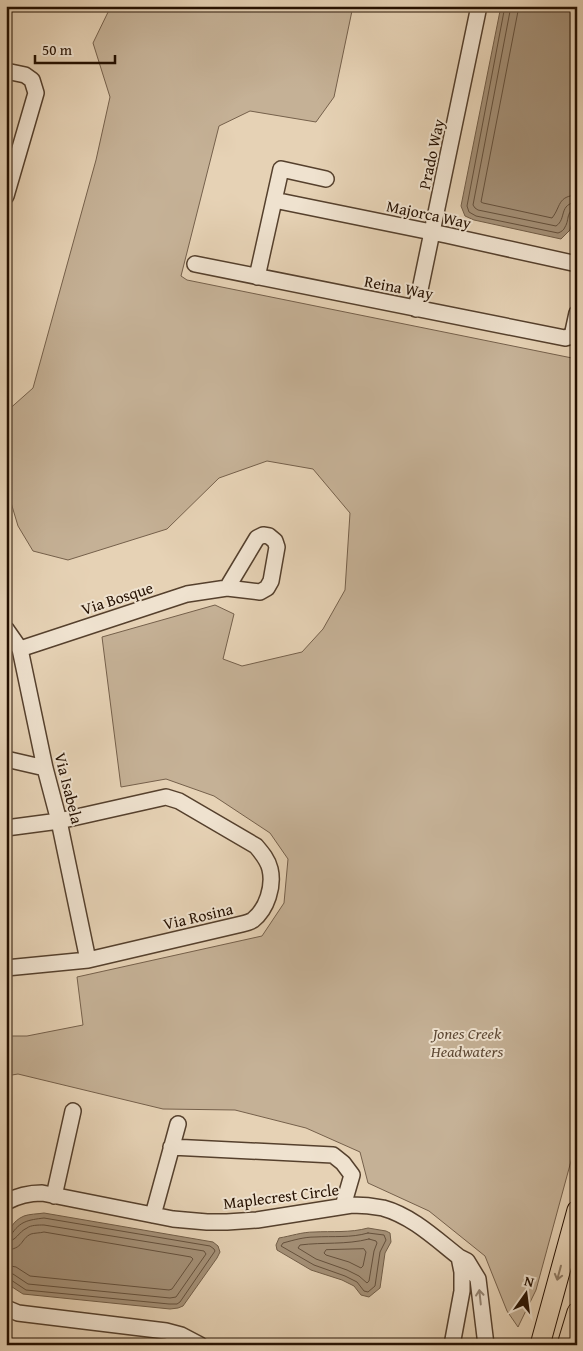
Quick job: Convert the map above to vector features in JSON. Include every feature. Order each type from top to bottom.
[{"type":"main road","points":[[540,1345],[577,1210]]},
{"type":"main road","points":[[567,1345],[577,1312]]},
{"type":"street","name":"Prado Way","points":[[416,309],[479,6]]},
{"type":"street","points":[[6,71],[26,75],[32,80],[36,93],[6,196]]},
{"type":"street","points":[[257,276],[281,169],[326,179]]},
{"type":"street","name":"Majorca Way","points":[[274,200],[433,232],[577,264]]},
{"type":"street","name":"Reina Way","points":[[195,264],[565,338],[572,336],[577,313]]},
{"type":"street","name":"Via Bosque","points":[[20,649],[187,594],[227,588]]},
{"type":"street","name":"Via Isabela","points":[[6,629],[20,649],[45,768],[59,820],[88,960]]},
{"type":"street","points":[[6,759],[45,768]]},
{"type":"street","name":"Via Rosina","points":[[6,828],[59,820],[166,797],[179,800],[256,846],[264,855],[270,869],[272,885],[266,904],[253,920],[242,924],[88,960],[6,968]]},
{"type":"street","points":[[54,1196],[73,1110]]},
{"type":"street","points":[[153,1215],[178,1124]]},
{"type":"street","points":[[171,1147],[333,1155],[352,1175],[343,1206]]},
{"type":"street","name":"Maplecrest Circle","points":[[6,1202],[16,1197],[33,1193],[173,1219],[227,1222],[257,1220],[343,1206],[382,1208],[397,1213],[411,1221],[467,1261],[478,1279],[486,1345]]},
{"type":"street","points":[[452,1345],[462,1291],[462,1272],[459,1257]]},
{"type":"street","points":[[6,1308],[26,1314],[166,1332],[181,1335],[200,1345]]},
{"type":"green space","name":"Jones Creek Headwaters","points":[[111,6],[353,6],[334,97],[316,122],[250,111],[219,126],[181,276],[187,280],[577,359],[577,1139],[536,1290],[518,1327],[507,1311],[485,1256],[429,1211],[368,1183],[360,1152],[306,1128],[235,1110],[163,1109],[18,1074],[6,1076],[6,1036],[27,1036],[83,1025],[77,977],[262,936],[284,903],[288,859],[270,833],[214,796],[166,779],[121,787],[102,637],[215,605],[234,614],[223,659],[242,666],[302,652],[323,629],[345,590],[350,513],[313,469],[267,461],[219,478],[167,529],[68,560],[33,551],[18,526],[6,486],[6,412],[33,388],[96,160],[110,97],[93,43]]},
{"type":"water","points":[[501,6],[569,6],[577,24],[577,204],[570,230],[561,239],[474,220],[465,216],[461,206]]},
{"type":"water","points":[[44,1213],[213,1242],[218,1246],[220,1252],[183,1306],[178,1308],[170,1309],[23,1294],[9,1285],[6,1280],[5,1253],[8,1235],[16,1221],[24,1216]]},
{"type":"water","points":[[368,1228],[390,1233],[391,1242],[385,1253],[380,1288],[369,1297],[361,1295],[354,1286],[311,1270],[277,1250],[276,1245],[279,1238],[305,1233]]}]
